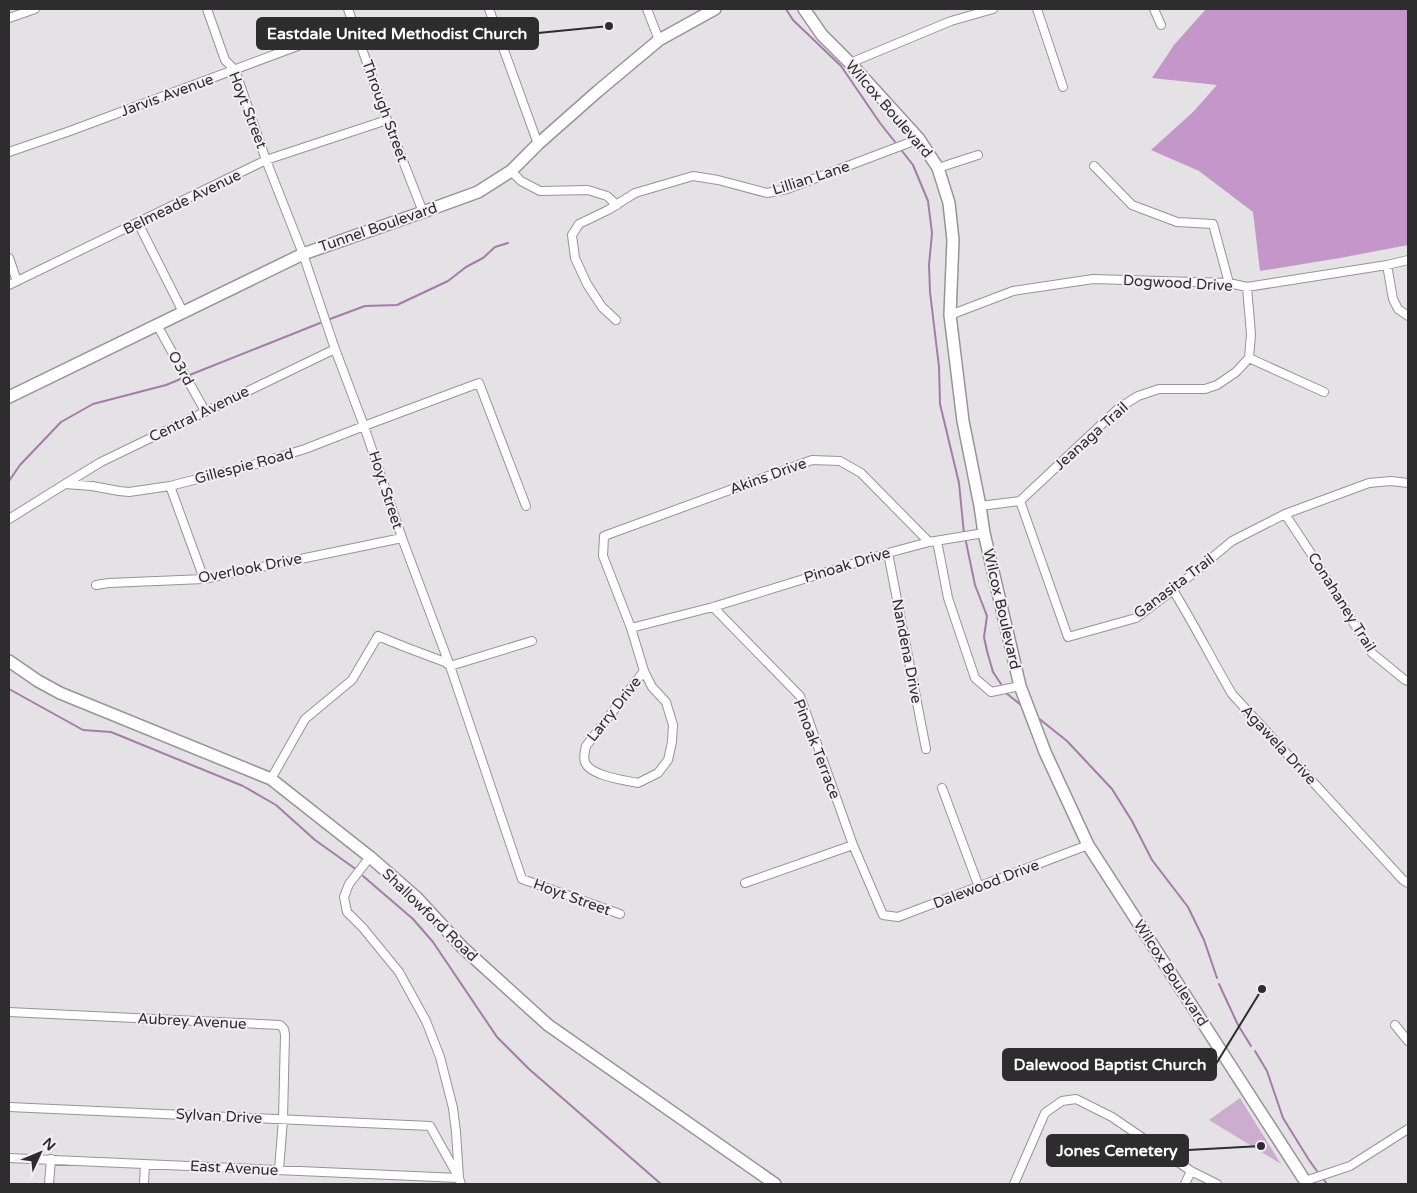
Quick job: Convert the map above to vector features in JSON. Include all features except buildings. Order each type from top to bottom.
[{"type":"main road","name":"Tunnel Boulevard","points":[[9,397],[303,254],[478,192],[511,171],[538,144],[659,40],[713,9]]},
{"type":"main road","name":"Wilcox Boulevard","points":[[804,9],[822,35],[919,139],[938,168],[949,203],[953,240],[950,315],[963,421],[984,533],[1020,686],[1046,752],[1088,845],[1306,1182]]},
{"type":"main road","name":"Shallowford Road","points":[[9,661],[38,681],[60,693],[271,779],[370,857],[417,898],[462,948],[548,1025],[775,1184]]},
{"type":"street","points":[[9,18],[35,9]]},
{"type":"street","name":"Hoyt Street","points":[[207,9],[225,60],[235,70],[266,160],[303,254],[402,538],[450,666],[522,879],[620,914]]},
{"type":"street","name":"Through Street","points":[[348,9],[423,212]]},
{"type":"street","points":[[489,9],[538,144]]},
{"type":"street","points":[[647,9],[659,40]]},
{"type":"street","points":[[850,63],[951,21],[993,9]]},
{"type":"street","points":[[1037,9],[1063,87]]},
{"type":"street","points":[[1154,9],[1161,25]]},
{"type":"street","name":"Jarvis Avenue","points":[[9,152],[354,25]]},
{"type":"street","name":"Belmeade Avenue","points":[[9,285],[138,224],[266,160],[388,120]]},
{"type":"street","name":"Lillian Lane","points":[[616,320],[602,307],[587,284],[575,258],[572,235],[579,224],[608,210],[635,193],[693,176],[767,192],[787,189],[919,139]]},
{"type":"street","points":[[938,168],[978,155]]},
{"type":"street","points":[[1094,166],[1132,205],[1176,222],[1213,224],[1229,283]]},
{"type":"street","points":[[511,171],[521,181],[540,191],[588,190],[607,196],[617,204]]},
{"type":"street","points":[[138,224],[183,312]]},
{"type":"street","points":[[9,258],[17,281]]},
{"type":"street","name":"Dogwood Drive","points":[[950,315],[1014,291],[1093,279],[1229,283],[1247,287],[1408,260]]},
{"type":"street","points":[[1386,265],[1392,299],[1398,309],[1408,316]]},
{"type":"street","points":[[1247,287],[1251,334],[1249,358],[1324,392]]},
{"type":"street","name":"O3rd","points":[[157,325],[205,411]]},
{"type":"street","name":"Central Avenue","points":[[65,484],[101,462],[335,349]]},
{"type":"street","name":"Jeanaga Trail","points":[[1020,502],[1119,408],[1138,396],[1159,389],[1205,389],[1217,385],[1236,372],[1249,358]]},
{"type":"street","name":"Gillespie Road","points":[[65,484],[129,492],[170,486],[256,464],[304,449],[479,383],[526,506]]},
{"type":"street","name":"Akins Drive","points":[[603,556],[604,536],[812,460],[840,461],[861,473],[933,541]]},
{"type":"street","name":"Ganasita Trail","points":[[1020,502],[1068,637],[1136,618],[1232,541],[1284,514],[1369,483],[1391,481],[1408,484]]},
{"type":"street","points":[[9,519],[65,484]]},
{"type":"street","points":[[170,486],[204,579]]},
{"type":"street","points":[[980,506],[1020,502]]},
{"type":"street","name":"Conahaney Trail","points":[[1284,514],[1310,552],[1372,653],[1408,681]]},
{"type":"street","name":"Pinoak Drive","points":[[631,628],[713,607],[888,553],[933,541],[984,533]]},
{"type":"street","name":"Overlook Drive","points":[[96,585],[204,579],[402,538]]},
{"type":"street","points":[[933,541],[948,598],[974,678],[990,692],[1020,686]]},
{"type":"street","name":"Nandena Drive","points":[[888,553],[926,749]]},
{"type":"street","name":"Larry Drive","points":[[603,556],[631,628],[644,671],[652,687],[666,702],[673,725],[668,760],[658,773],[638,783],[596,773],[586,764],[584,758],[586,746],[644,671]]},
{"type":"street","name":"Agawela Drive","points":[[1173,590],[1192,620],[1232,694],[1403,880],[1408,883]]},
{"type":"street","name":"Pinoak Terrace","points":[[713,607],[800,696],[853,845],[883,916]]},
{"type":"street","points":[[271,779],[306,720],[352,680],[378,636],[445,662],[450,666],[532,641]]},
{"type":"street","points":[[942,788],[979,887]]},
{"type":"street","points":[[745,883],[853,845]]},
{"type":"street","name":"Dalewood Drive","points":[[883,916],[898,917],[1088,845]]},
{"type":"street","points":[[370,857],[349,884],[344,897],[347,912],[363,928],[399,972],[426,1021],[440,1058],[453,1108],[460,1181]]},
{"type":"street","name":"Aubrey Avenue","points":[[9,1012],[280,1025],[285,1035],[283,1119]]},
{"type":"street","points":[[1395,1024],[1408,1041]]},
{"type":"street","points":[[1014,1184],[1045,1113],[1062,1101],[1076,1100],[1112,1117],[1191,1171],[1217,1184]]},
{"type":"street","name":"Sylvan Drive","points":[[9,1107],[430,1126],[460,1181]]},
{"type":"street","points":[[279,1170],[283,1119]]},
{"type":"street","points":[[1306,1182],[1350,1166],[1408,1129]]},
{"type":"street","name":"East Avenue","points":[[9,1158],[279,1170],[460,1181]]},
{"type":"street","points":[[50,1184],[51,1159]]},
{"type":"street","points":[[144,1184],[145,1164]]},
{"type":"street","points":[[1185,1184],[1191,1171]]},
{"type":"shaded area","points":[[1206,9],[1408,9],[1408,245],[1260,271],[1253,212],[1199,171],[1151,150],[1193,112],[1217,85],[1152,78],[1174,45]]},
{"type":"shaded area","points":[[1240,1098],[1281,1164],[1209,1120]]},
{"type":"waterway","points":[[786,9],[793,20],[841,66],[895,142]]},
{"type":"waterway","points":[[902,151],[913,165],[928,201],[932,233],[929,265],[930,292],[939,367],[940,404],[959,483],[964,534]]},
{"type":"waterway","points":[[330,319],[365,306],[397,305],[448,281],[466,267],[483,258],[495,247],[508,243]]},
{"type":"waterway","points":[[187,376],[320,323]]},
{"type":"waterway","points":[[9,481],[20,465],[61,422],[93,404],[166,385],[183,378]]},
{"type":"waterway","points":[[966,542],[975,585],[987,616],[984,637],[987,651],[993,672],[1001,684]]},
{"type":"waterway","points":[[9,689],[83,730],[111,732],[243,786],[276,805],[315,840],[357,870]]},
{"type":"waterway","points":[[1006,693],[1021,705]]},
{"type":"waterway","points":[[1037,717],[1067,741],[1112,789],[1132,821],[1152,860],[1188,907],[1204,940],[1217,978]]},
{"type":"waterway","points":[[363,876],[413,919],[433,942],[497,1037],[529,1069],[661,1184]]},
{"type":"waterway","points":[[1219,984],[1238,1025],[1251,1046]]},
{"type":"waterway","points":[[1255,1051],[1267,1071],[1283,1118],[1317,1171]]},
{"type":"waterway","points":[[1324,1180],[1327,1184]]},
{"type":"place","name":"Eastdale United Methodist Church","points":[[609,26]]},
{"type":"place","name":"Dalewood Baptist Church","points":[[1262,989]]},
{"type":"place","name":"Jones Cemetery","points":[[1261,1146]]}]
